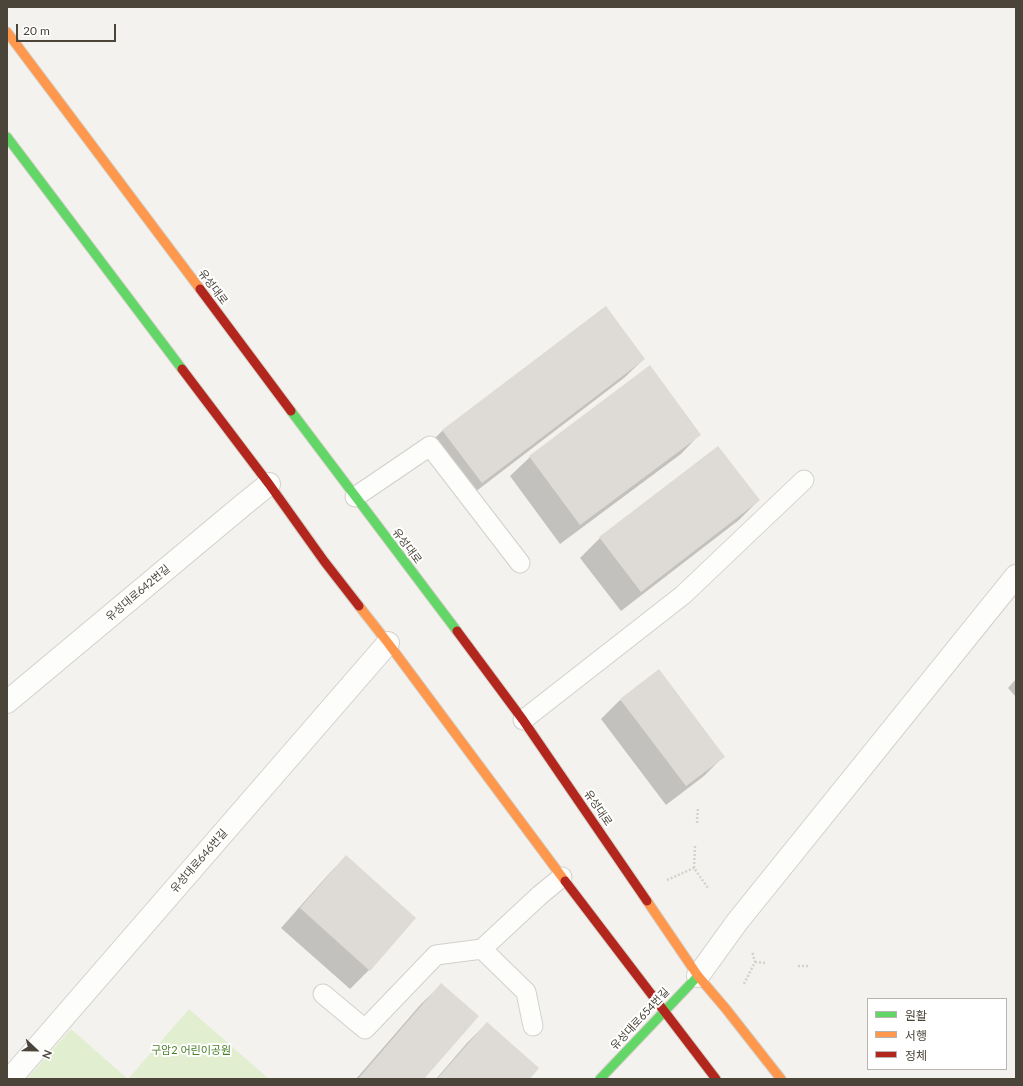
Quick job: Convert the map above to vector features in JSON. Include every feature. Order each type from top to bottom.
[{"type":"street","name":"유성대로","points":[[7,32],[523,720],[698,976],[781,1079]]},
{"type":"street","points":[[7,137],[269,484],[324,561],[388,643],[562,877],[716,1079]]},
{"type":"street","name":"유성대로642번길","points":[[7,702],[269,484]]},
{"type":"street","points":[[698,976],[737,922],[1016,576]]},
{"type":"street","name":"유성대로646번길","points":[[10,1079],[388,643]]},
{"type":"street","name":"유성대로654번길","points":[[600,1079],[698,976]]},
{"type":"lane","points":[[355,497],[430,446],[520,563]]},
{"type":"lane","points":[[523,720],[682,595],[804,480]]},
{"type":"lane","points":[[324,994],[365,1029],[436,955],[482,949],[540,895],[562,877]]},
{"type":"lane","points":[[482,949],[526,992],[533,1026]]},
{"type":"path","points":[[697,823],[698,808]]},
{"type":"path","points":[[695,846],[694,868],[708,888]]},
{"type":"path","points":[[667,880],[694,868]]},
{"type":"path","points":[[744,984],[755,962],[767,963]]},
{"type":"path","points":[[798,966],[810,966]]},
{"type":"green space","name":"구암2 어린이공원","points":[[189,1009],[269,1079],[128,1079]]},
{"type":"green space","name":"구암2 어린이공원","points":[[71,1029],[128,1079],[27,1079]]},
{"type":"building","points":[[606,306],[645,359],[482,483],[442,430]]},
{"type":"building","points":[[650,365],[701,435],[580,525],[529,456]]},
{"type":"building","points":[[718,446],[760,500],[641,592],[599,537]]},
{"type":"building","points":[[659,669],[725,757],[686,786],[620,699]]},
{"type":"building","points":[[346,855],[416,918],[370,971],[300,908]]},
{"type":"building","points":[[441,983],[479,1016],[424,1079],[358,1079]]},
{"type":"building","points":[[487,1022],[539,1068],[530,1079],[437,1079]]},
{"type":"traffic: fast","points":[[7,137],[182,369]]},
{"type":"traffic: fast","points":[[291,411],[457,631]]},
{"type":"traffic: fast","points":[[600,1079],[698,976]]},
{"type":"traffic: slow","points":[[7,32],[200,289]]},
{"type":"traffic: slow","points":[[359,606],[565,881]]},
{"type":"traffic: slow","points":[[647,901],[698,976],[781,1079]]},
{"type":"traffic: jam","points":[[200,289],[291,411]]},
{"type":"traffic: jam","points":[[182,369],[359,606]]},
{"type":"traffic: jam","points":[[457,631],[523,720],[647,901]]},
{"type":"traffic: jam","points":[[565,881],[716,1079]]}]
